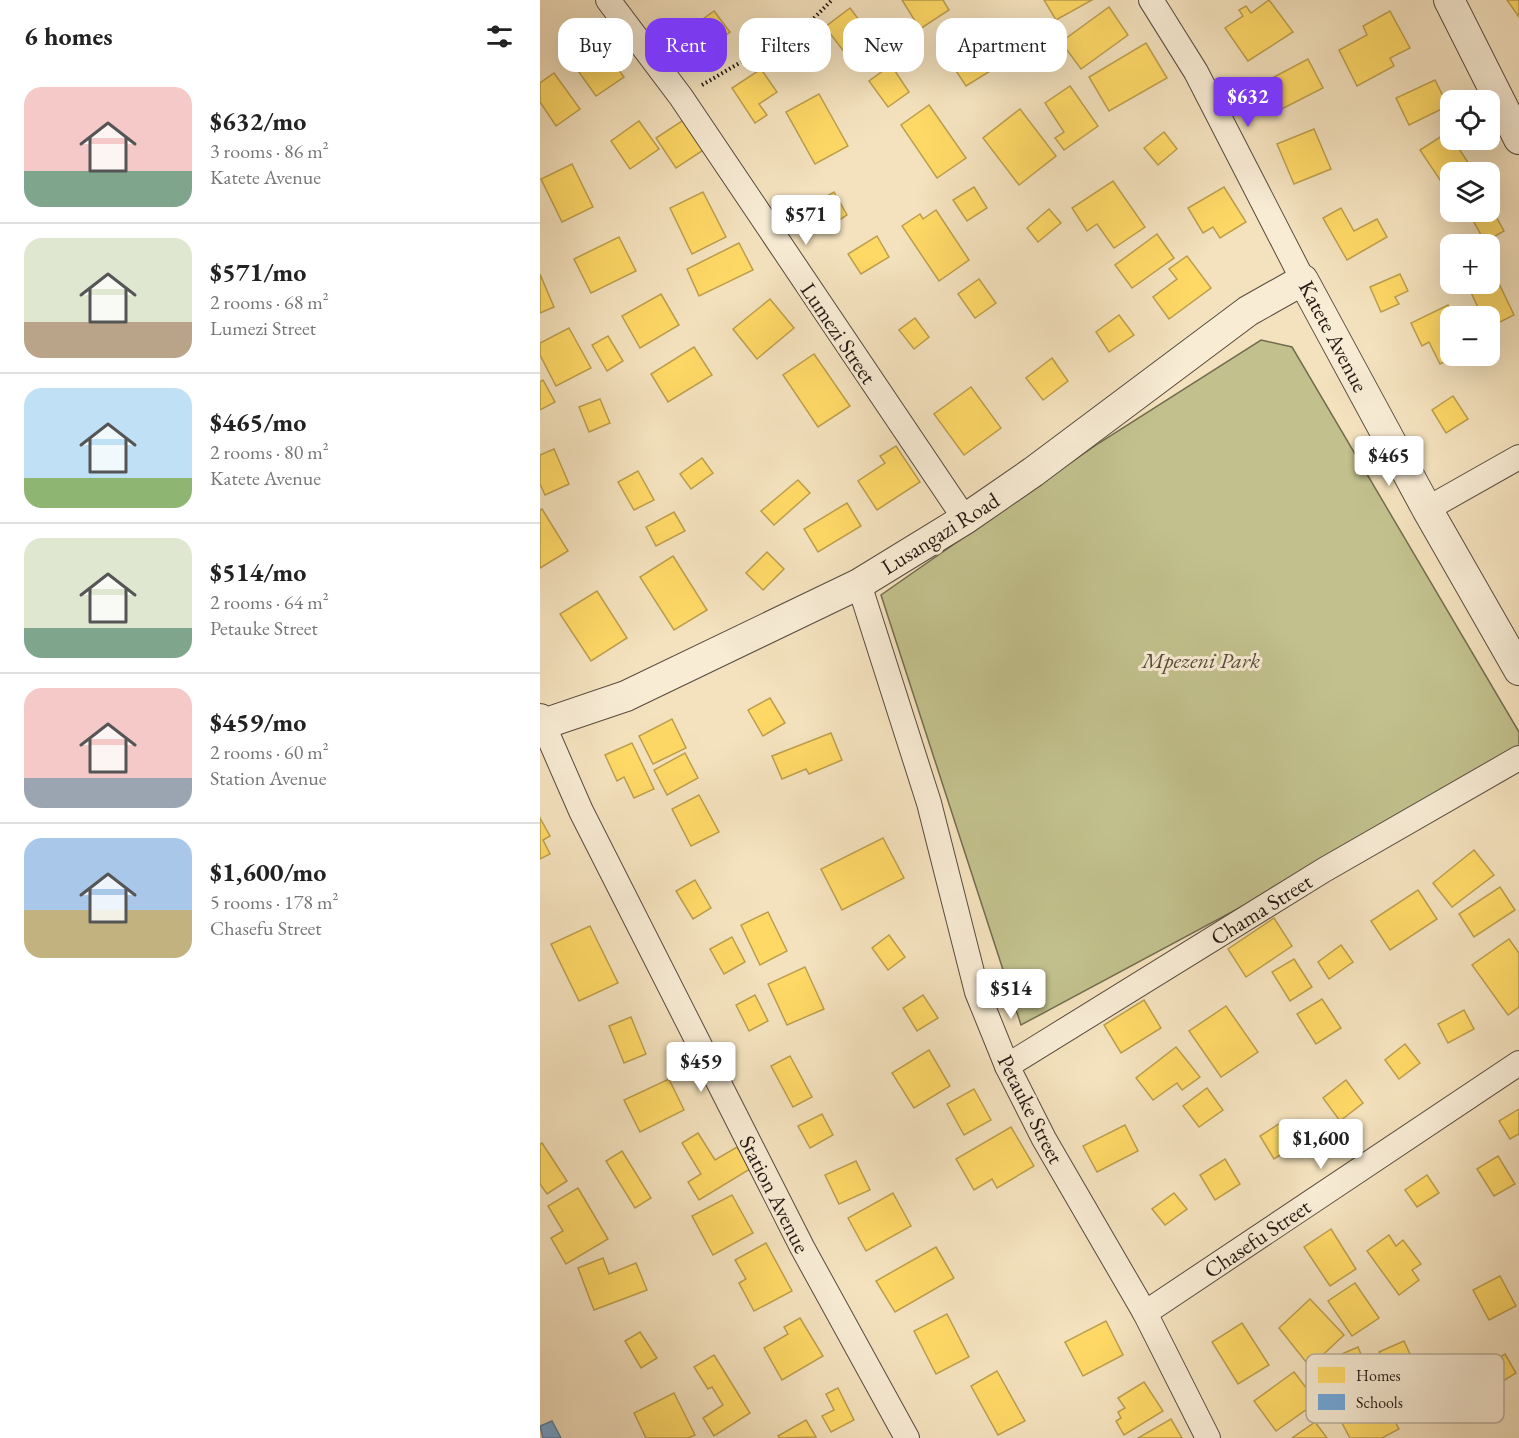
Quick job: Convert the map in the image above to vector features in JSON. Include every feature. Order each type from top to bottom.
[{"type":"street","name":"Lumezi Street","points":[[608,0],[681,97],[965,519]]},
{"type":"street","name":"Katete Avenue","points":[[1151,0],[1196,72],[1303,280],[1427,509],[1519,670]]},
{"type":"street","points":[[1449,0],[1519,138]]},
{"type":"street","name":"Lusangazi Road","points":[[541,722],[626,696],[859,584],[965,519],[1033,472],[1248,311],[1303,280]]},
{"type":"street","points":[[1427,509],[1519,457]]},
{"type":"street","name":"Petauke Street","points":[[859,584],[929,803],[977,992],[1007,1066],[1044,1138],[1145,1313],[1208,1438]]},
{"type":"street","name":"Station Avenue","points":[[541,722],[581,811],[802,1247],[907,1438]]},
{"type":"street","name":"Chama Street","points":[[1007,1066],[1324,870],[1519,758]]},
{"type":"street","name":"Chasefu Street","points":[[1145,1313],[1519,1063]]},
{"type":"path","points":[[681,97],[811,21],[832,0]]},
{"type":"green space","name":"Mpezeni Park","points":[[1261,340],[1292,347],[1519,732],[1519,758],[1021,1025],[881,595],[1099,443]]},
{"type":"building: Homes","points":[[902,0],[943,0],[949,10],[924,26],[924,18],[913,18]]},
{"type":"building: Homes","points":[[1044,0],[1092,0],[1060,18],[1055,18]]},
{"type":"building: Homes","points":[[1269,0],[1293,32],[1248,61],[1225,28],[1243,16],[1239,10],[1246,6],[1251,13]]},
{"type":"building: Homes","points":[[1507,0],[1519,0],[1519,17]]},
{"type":"building: Homes","points":[[1109,7],[1128,35],[1081,69],[1067,50],[1067,38]]},
{"type":"building: Homes","points":[[850,8],[858,18],[843,18],[843,50],[831,35],[831,22]]},
{"type":"building: Homes","points":[[714,11],[719,18],[704,18]]},
{"type":"building: Homes","points":[[1390,11],[1410,48],[1390,58],[1394,66],[1357,86],[1339,50],[1367,35],[1363,26]]},
{"type":"building: Homes","points":[[1146,43],[1167,78],[1109,111],[1089,77]]},
{"type":"building: Homes","points":[[1308,59],[1323,88],[1276,112],[1261,84]]},
{"type":"building: Homes","points":[[579,72],[620,72],[624,77],[596,96]]},
{"type":"building: Homes","points":[[756,72],[763,72],[777,92],[759,104],[767,115],[755,123],[732,88]]},
{"type":"building: Homes","points":[[881,72],[896,72],[909,92],[888,107],[869,81]]},
{"type":"building: Homes","points":[[957,72],[989,72],[966,86]]},
{"type":"building: Homes","points":[[554,73],[580,109],[556,126],[540,102],[540,83]]},
{"type":"building: Homes","points":[[1435,80],[1440,90],[1440,110],[1409,125],[1396,98]]},
{"type":"building: Homes","points":[[1070,86],[1098,126],[1064,150],[1055,138],[1064,132],[1045,103]]},
{"type":"building: Homes","points":[[819,94],[848,146],[815,164],[786,112]]},
{"type":"building: Homes","points":[[929,105],[966,158],[937,178],[901,125]]},
{"type":"building: Homes","points":[[1020,109],[1056,156],[1019,185],[983,138]]},
{"type":"building: Homes","points":[[685,119],[705,149],[676,168],[656,138]]},
{"type":"building: Homes","points":[[639,121],[659,149],[630,169],[611,141]]},
{"type":"building: Homes","points":[[1314,129],[1331,169],[1294,184],[1277,144]]},
{"type":"building: Homes","points":[[1164,132],[1177,149],[1158,165],[1144,148]]},
{"type":"building: Homes","points":[[1440,137],[1440,150],[1460,150],[1468,162],[1440,162],[1440,180],[1420,150]]},
{"type":"building: Homes","points":[[572,164],[593,207],[562,222],[541,179]]},
{"type":"building: Homes","points":[[1113,181],[1145,227],[1114,248],[1097,224],[1087,231],[1072,208]]},
{"type":"building: Homes","points":[[974,187],[987,208],[967,221],[953,200]]},
{"type":"building: Homes","points":[[1224,187],[1246,222],[1220,238],[1213,227],[1203,233],[1188,208]]},
{"type":"building: Homes","points":[[703,192],[726,237],[692,254],[670,208]]},
{"type":"building: Homes","points":[[834,192],[847,215],[827,228],[813,204]]},
{"type":"building: Homes","points":[[1341,208],[1354,231],[1377,219],[1387,237],[1347,260],[1323,218]]},
{"type":"building: Homes","points":[[1049,209],[1061,223],[1038,242],[1027,228]]},
{"type":"building: Homes","points":[[936,210],[969,260],[939,281],[902,226],[920,214],[923,219]]},
{"type":"building: Homes","points":[[1474,222],[1499,222],[1504,231],[1499,234],[1481,234]]},
{"type":"building: Homes","points":[[1157,234],[1174,258],[1132,288],[1115,265]]},
{"type":"building: Homes","points":[[877,236],[889,257],[861,274],[848,254]]},
{"type":"building: Homes","points":[[619,237],[636,271],[591,293],[574,259]]},
{"type":"building: Homes","points":[[739,243],[753,270],[699,296],[687,269]]},
{"type":"building: Homes","points":[[1187,256],[1211,288],[1169,319],[1153,297],[1177,279],[1169,269]]},
{"type":"building: Homes","points":[[540,274],[554,307],[540,313]]},
{"type":"building: Homes","points":[[1400,274],[1408,291],[1395,297],[1399,304],[1381,312],[1370,287]]},
{"type":"building: Homes","points":[[979,279],[996,303],[975,318],[958,294]]},
{"type":"building: Homes","points":[[1500,286],[1514,315],[1500,322],[1500,306],[1477,306],[1472,294],[1500,294]]},
{"type":"building: Homes","points":[[661,294],[679,325],[640,348],[622,316]]},
{"type":"building: Homes","points":[[770,299],[794,328],[757,359],[733,329]]},
{"type":"building: Homes","points":[[1440,309],[1440,364],[1429,342],[1422,346],[1411,323]]},
{"type":"building: Homes","points":[[1119,315],[1134,335],[1109,352],[1096,332]]},
{"type":"building: Homes","points":[[915,318],[929,337],[914,349],[899,330]]},
{"type":"building: Homes","points":[[569,328],[591,368],[556,386],[540,355],[540,343]]},
{"type":"building: Homes","points":[[608,336],[623,361],[607,371],[592,345]]},
{"type":"building: Homes","points":[[694,347],[712,375],[668,402],[651,374]]},
{"type":"building: Homes","points":[[814,354],[850,406],[818,427],[783,375]]},
{"type":"building: Homes","points":[[1052,358],[1068,381],[1043,400],[1026,378]]},
{"type":"building: Homes","points":[[543,380],[555,402],[540,410],[540,382]]},
{"type":"building: Homes","points":[[971,387],[1001,428],[964,455],[934,414]]},
{"type":"building: Homes","points":[[1453,396],[1468,419],[1446,433],[1432,410]]},
{"type":"building: Homes","points":[[600,399],[610,423],[589,432],[579,407]]},
{"type":"building: Homes","points":[[896,446],[920,482],[877,510],[858,481],[885,463],[880,456]]},
{"type":"building: Homes","points":[[554,449],[569,484],[545,495],[540,484],[540,455]]},
{"type":"building: Homes","points":[[702,458],[713,473],[691,489],[680,474]]},
{"type":"building: Homes","points":[[638,471],[654,500],[634,510],[618,482]]},
{"type":"building: Homes","points":[[798,480],[810,493],[774,525],[761,511]]},
{"type":"building: Homes","points":[[847,503],[861,526],[818,552],[804,529]]},
{"type":"building: Homes","points":[[542,509],[568,551],[540,568],[540,510]]},
{"type":"building: Homes","points":[[674,512],[685,531],[656,546],[646,527]]},
{"type":"building: Homes","points":[[767,552],[784,569],[763,590],[746,573]]},
{"type":"building: Homes","points":[[673,556],[707,610],[674,630],[640,577]]},
{"type":"building: Homes","points":[[597,591],[627,638],[591,661],[560,614]]},
{"type":"building: Homes","points":[[770,698],[785,723],[763,736],[748,710]]},
{"type":"building: Homes","points":[[672,719],[686,748],[653,764],[639,736]]},
{"type":"building: Homes","points":[[831,733],[842,760],[809,774],[806,769],[782,779],[772,756]]},
{"type":"building: Homes","points":[[632,743],[654,789],[634,798],[624,777],[617,781],[605,755]]},
{"type":"building: Homes","points":[[685,753],[698,778],[667,795],[654,770]]},
{"type":"building: Homes","points":[[699,795],[719,832],[691,846],[672,809]]},
{"type":"building: Homes","points":[[540,818],[550,836],[543,840],[550,854],[540,859]]},
{"type":"building: Homes","points":[[883,838],[904,878],[842,910],[821,869]]},
{"type":"building: Homes","points":[[1474,850],[1494,875],[1452,907],[1433,883]]},
{"type":"building: Homes","points":[[695,880],[711,908],[693,919],[676,891]]},
{"type":"building: Homes","points":[[1500,887],[1515,910],[1474,937],[1459,914]]},
{"type":"building: Homes","points":[[1418,890],[1437,919],[1390,950],[1371,921]]},
{"type":"building: Homes","points":[[768,912],[787,951],[760,965],[741,925]]},
{"type":"building: Homes","points":[[1274,918],[1292,946],[1246,977],[1228,949]]},
{"type":"building: Homes","points":[[590,926],[618,983],[579,1001],[551,944]]},
{"type":"building: Homes","points":[[889,935],[905,957],[888,970],[872,948]]},
{"type":"building: Homes","points":[[732,937],[745,962],[724,974],[710,949]]},
{"type":"building: Homes","points":[[1509,939],[1519,953],[1519,1007],[1508,1015],[1472,965]]},
{"type":"building: Homes","points":[[1341,945],[1353,962],[1329,979],[1318,962]]},
{"type":"building: Homes","points":[[1294,959],[1312,987],[1290,1001],[1272,972]]},
{"type":"building: Homes","points":[[805,967],[824,1009],[787,1025],[768,984]]},
{"type":"building: Homes","points":[[755,995],[768,1021],[749,1031],[736,1005]]},
{"type":"building: Homes","points":[[923,995],[938,1018],[917,1031],[903,1008]]},
{"type":"building: Homes","points":[[1322,999],[1341,1028],[1316,1044],[1297,1014]]},
{"type":"building: Homes","points":[[1144,1000],[1161,1028],[1121,1053],[1104,1025]]},
{"type":"building: Homes","points":[[1226,1006],[1258,1052],[1221,1077],[1189,1031]]},
{"type":"building: Homes","points":[[1464,1010],[1474,1029],[1448,1043],[1438,1024]]},
{"type":"building: Homes","points":[[631,1017],[646,1054],[624,1063],[609,1026]]},
{"type":"building: Homes","points":[[1405,1044],[1420,1063],[1399,1079],[1385,1060]]},
{"type":"building: Homes","points":[[1176,1047],[1200,1077],[1182,1090],[1177,1083],[1153,1100],[1136,1078]]},
{"type":"building: Homes","points":[[929,1050],[950,1086],[914,1108],[892,1073]]},
{"type":"building: Homes","points":[[790,1056],[812,1097],[793,1107],[771,1066]]},
{"type":"building: Homes","points":[[669,1079],[684,1110],[640,1132],[624,1100]]},
{"type":"building: Homes","points":[[1346,1080],[1363,1103],[1340,1121],[1323,1098]]},
{"type":"building: Homes","points":[[1207,1088],[1223,1110],[1199,1127],[1183,1106]]},
{"type":"building: Homes","points":[[974,1089],[991,1120],[964,1135],[947,1104]]},
{"type":"building: Homes","points":[[1519,1109],[1519,1134],[1510,1139],[1499,1121]]},
{"type":"building: Homes","points":[[822,1114],[833,1135],[810,1148],[798,1126]]},
{"type":"building: Homes","points":[[1285,1120],[1299,1143],[1274,1159],[1260,1136]]},
{"type":"building: Homes","points":[[1125,1125],[1138,1151],[1097,1172],[1083,1146]]},
{"type":"building: Homes","points":[[1011,1127],[1034,1166],[997,1188],[992,1179],[974,1190],[956,1159]]},
{"type":"building: Homes","points":[[698,1133],[715,1160],[737,1147],[750,1169],[699,1200],[688,1182],[701,1174],[682,1143]]},
{"type":"building: Homes","points":[[542,1143],[567,1181],[547,1194],[540,1184],[540,1144]]},
{"type":"building: Homes","points":[[622,1151],[651,1198],[635,1208],[606,1161]]},
{"type":"building: Homes","points":[[1498,1156],[1515,1184],[1494,1196],[1477,1169]]},
{"type":"building: Homes","points":[[1225,1159],[1240,1184],[1215,1200],[1200,1175]]},
{"type":"building: Homes","points":[[856,1161],[870,1190],[839,1204],[825,1175]]},
{"type":"building: Homes","points":[[1427,1175],[1439,1193],[1417,1207],[1405,1190]]},
{"type":"building: Homes","points":[[578,1188],[608,1239],[566,1264],[551,1238],[563,1231],[548,1206]]},
{"type":"building: Homes","points":[[893,1193],[911,1226],[866,1251],[848,1218]]},
{"type":"building: Homes","points":[[1174,1193],[1187,1209],[1165,1225],[1152,1209]]},
{"type":"building: Homes","points":[[732,1195],[753,1233],[713,1255],[692,1216]]},
{"type":"building: Homes","points":[[1331,1229],[1356,1269],[1330,1286],[1304,1247]]},
{"type":"building: Homes","points":[[1389,1235],[1396,1246],[1403,1240],[1421,1264],[1412,1270],[1419,1280],[1399,1295],[1367,1251]]},
{"type":"building: Homes","points":[[766,1243],[792,1291],[754,1311],[739,1283],[746,1279],[735,1260]]},
{"type":"building: Homes","points":[[936,1247],[954,1278],[895,1312],[876,1281]]},
{"type":"building: Homes","points":[[603,1258],[609,1274],[636,1263],[647,1290],[594,1310],[578,1268]]},
{"type":"building: Homes","points":[[1500,1276],[1516,1306],[1489,1320],[1473,1290]]},
{"type":"building: Homes","points":[[1355,1283],[1379,1318],[1352,1336],[1328,1301]]},
{"type":"building: Homes","points":[[1310,1299],[1344,1335],[1324,1354],[1306,1354],[1306,1362],[1279,1328]]},
{"type":"building: Homes","points":[[947,1314],[969,1357],[936,1374],[914,1331]]},
{"type":"building: Homes","points":[[800,1318],[823,1356],[782,1380],[764,1348],[788,1334],[784,1327]]},
{"type":"building: Homes","points":[[1106,1321],[1123,1355],[1083,1376],[1065,1342]]},
{"type":"building: Homes","points":[[1242,1323],[1269,1365],[1238,1384],[1212,1342]]},
{"type":"building: Homes","points":[[640,1332],[657,1358],[641,1368],[625,1341]]},
{"type":"building: Homes","points":[[1404,1341],[1410,1354],[1380,1354],[1379,1352]]},
{"type":"building: Homes","points":[[1358,1347],[1361,1354],[1342,1354]]},
{"type":"building: Homes","points":[[714,1355],[750,1413],[714,1436],[703,1418],[723,1405],[712,1387],[708,1389],[694,1367]]},
{"type":"building: Homes","points":[[1504,1355],[1516,1373],[1504,1380]]},
{"type":"building: Homes","points":[[997,1371],[1025,1421],[998,1435],[971,1386]]},
{"type":"building: Homes","points":[[1294,1372],[1306,1388],[1306,1410],[1276,1431],[1254,1401]]},
{"type":"building: Homes","points":[[1144,1382],[1163,1411],[1124,1435],[1116,1421],[1121,1418],[1118,1412],[1125,1408],[1118,1398]]},
{"type":"building: Homes","points":[[838,1388],[854,1420],[831,1432],[822,1416],[834,1410],[826,1394]]},
{"type":"building: Homes","points":[[674,1393],[695,1435],[688,1438],[646,1438],[634,1413]]},
{"type":"building: Homes","points":[[1171,1419],[1182,1438],[1138,1438]]},
{"type":"building: Homes","points":[[806,1420],[816,1437],[780,1438],[778,1436]]},
{"type":"building: Homes","points":[[1316,1423],[1327,1438],[1292,1438]]},
{"type":"building: Homes","points":[[1342,1423],[1396,1423],[1399,1429],[1382,1438],[1350,1438]]},
{"type":"building: Schools","points":[[552,1421],[561,1438],[543,1438],[540,1426]]}]
